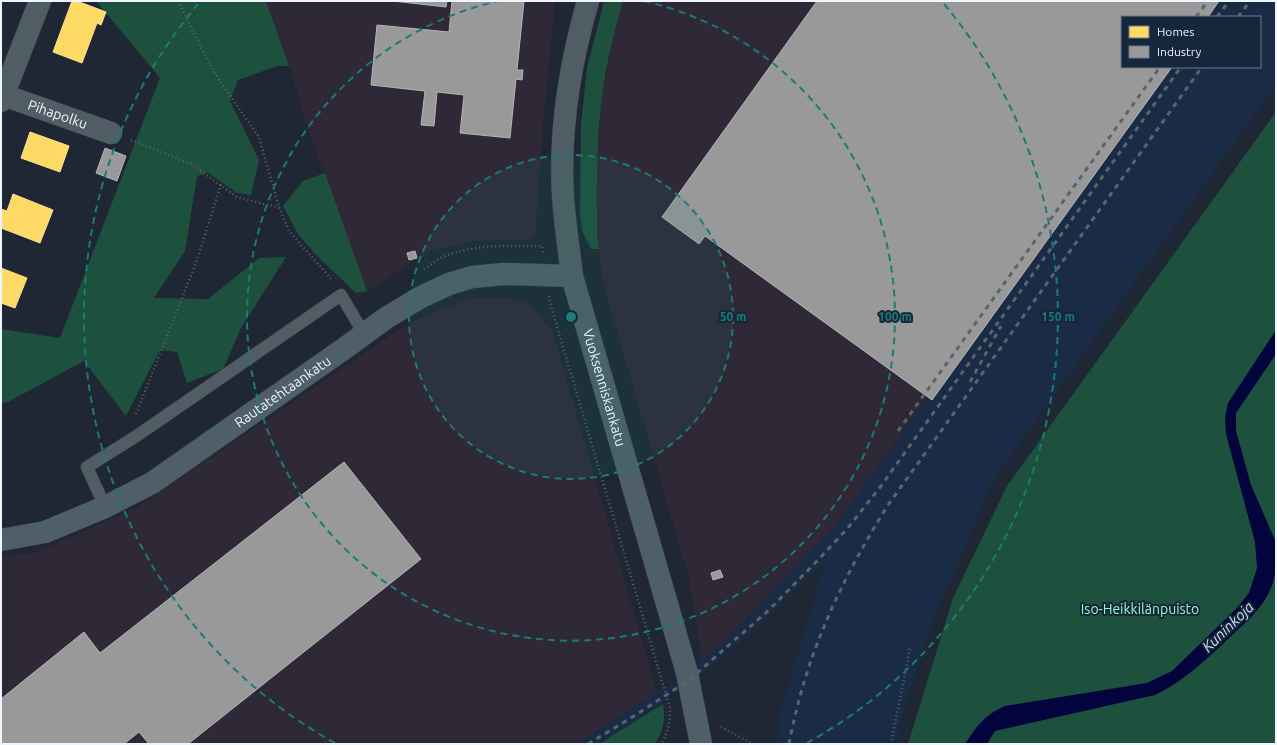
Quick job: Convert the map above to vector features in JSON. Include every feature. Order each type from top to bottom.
[{"type":"street","points":[[2,98],[40,1]]},
{"type":"street","name":"Vuoksenniskankatu","points":[[588,1],[574,56],[565,112],[562,152],[563,197],[572,276],[687,672],[701,744]]},
{"type":"street","name":"Pihapolku","points":[[2,98],[111,133]]},
{"type":"street","name":"Rautatehtaankatu","points":[[1,540],[45,532],[104,507],[152,483],[386,318],[420,297],[449,284],[472,277],[504,274],[572,276]]},
{"type":"lane","points":[[104,507],[87,466],[135,437],[341,295],[364,334]]},
{"type":"path","points":[[178,1],[221,83],[259,137],[279,207],[289,230],[332,280],[341,295]]},
{"type":"path","points":[[111,133],[139,142],[191,164],[221,184],[237,197],[279,207]]},
{"type":"path","points":[[135,437],[134,418],[196,263],[221,184]]},
{"type":"path","points":[[552,310],[670,708],[670,723],[661,744]]},
{"type":"path","points":[[892,744],[897,708],[910,646]]},
{"type":"path","points":[[696,714],[754,744]]},
{"type":"shaded area","points":[[266,1],[555,1],[543,123],[535,239],[476,241],[432,250],[367,291],[308,129],[289,66]]},
{"type":"shaded area","points":[[623,1],[1210,1],[1121,16],[1121,68],[1162,68],[837,524],[717,648],[702,660],[688,575],[614,321],[601,271],[597,237],[597,163],[602,97],[612,40]]},
{"type":"shaded area","points":[[1214,1],[1276,1],[1276,85],[992,482],[956,570],[936,611],[899,728],[898,744],[777,744],[780,712],[825,562],[724,657],[667,700],[599,744],[576,744],[687,673],[717,648],[837,524],[1165,68],[1261,68],[1261,16],[1203,16]]},
{"type":"shaded area","points":[[472,298],[509,298],[532,305],[553,333],[657,693],[576,744],[1,744],[1,556],[35,553],[138,507],[406,325],[438,310]]},
{"type":"green space","points":[[96,1],[266,1],[289,66],[277,66],[238,80],[230,101],[259,160],[251,195],[237,193],[207,172],[197,177],[185,251],[154,298],[208,299],[259,258],[286,257],[241,328],[223,369],[187,383],[177,352],[160,350],[126,416],[84,361],[8,402],[1,403],[1,329],[60,338],[160,78]]},
{"type":"green space","points":[[604,1],[623,1],[616,24],[602,97],[597,167],[597,237],[599,249],[591,249],[582,231],[580,212],[581,125],[587,68]]},
{"type":"green space","name":"Iso-Heikkilänpuisto","points":[[1276,112],[1276,744],[908,744],[953,598],[1007,486]]},
{"type":"green space","points":[[325,173],[367,291],[356,293],[315,254],[298,234],[283,206],[303,181]]},
{"type":"green space","points":[[663,704],[663,725],[655,744],[599,744]]},
{"type":"water","name":"Kuninkoja","points":[[1276,330],[1276,354],[1236,413],[1236,431],[1251,485],[1275,540],[1276,558],[1274,576],[1268,595],[1259,608],[1242,626],[1195,669],[1176,683],[1155,695],[995,731],[987,744],[965,744],[986,717],[1005,706],[1147,683],[1172,671],[1236,609],[1249,593],[1257,568],[1255,542],[1226,434],[1225,417],[1228,403]]},
{"type":"building: Homes","points":[[72,1],[77,1],[106,12],[101,25],[97,23],[82,63],[53,52]]},
{"type":"building: Homes","points":[[30,132],[69,146],[60,172],[21,158]]},
{"type":"building: Homes","points":[[13,194],[53,210],[40,243],[1,228],[1,209],[7,211]]},
{"type":"building: Homes","points":[[1,268],[27,278],[15,308],[1,303]]},
{"type":"building: Industry","points":[[393,1],[447,1],[446,7]]},
{"type":"building: Industry","points":[[452,1],[524,1],[517,70],[523,70],[522,80],[516,79],[510,138],[460,133],[464,95],[437,92],[434,126],[421,125],[425,91],[371,85],[377,25],[449,32]]},
{"type":"building: Industry","points":[[817,1],[1219,1],[1209,16],[1121,16],[1121,68],[1171,68],[932,400],[705,236],[699,244],[662,217]]},
{"type":"building: Industry","points":[[105,148],[126,156],[117,181],[96,173]]},
{"type":"building: Industry","points":[[415,251],[417,258],[409,260],[407,253]]},
{"type":"building: Industry","points":[[344,462],[421,559],[188,744],[149,744],[139,732],[124,744],[1,744],[1,699],[84,632],[100,653]]},
{"type":"building: Industry","points":[[720,570],[723,577],[713,580],[711,573]]},
{"type":"railway","points":[[1197,16],[1208,1]]},
{"type":"railway","points":[[1218,16],[1229,1]]},
{"type":"railway","points":[[1239,16],[1250,1]]},
{"type":"railway","points":[[898,431],[1159,68]]},
{"type":"railway","points":[[588,744],[689,680],[769,610],[847,529],[881,486],[1180,68]]},
{"type":"railway","points":[[789,744],[804,681],[813,654],[834,603],[873,529],[888,505],[1201,68]]},
{"type":"railway","points":[[970,382],[1001,326]]}]
